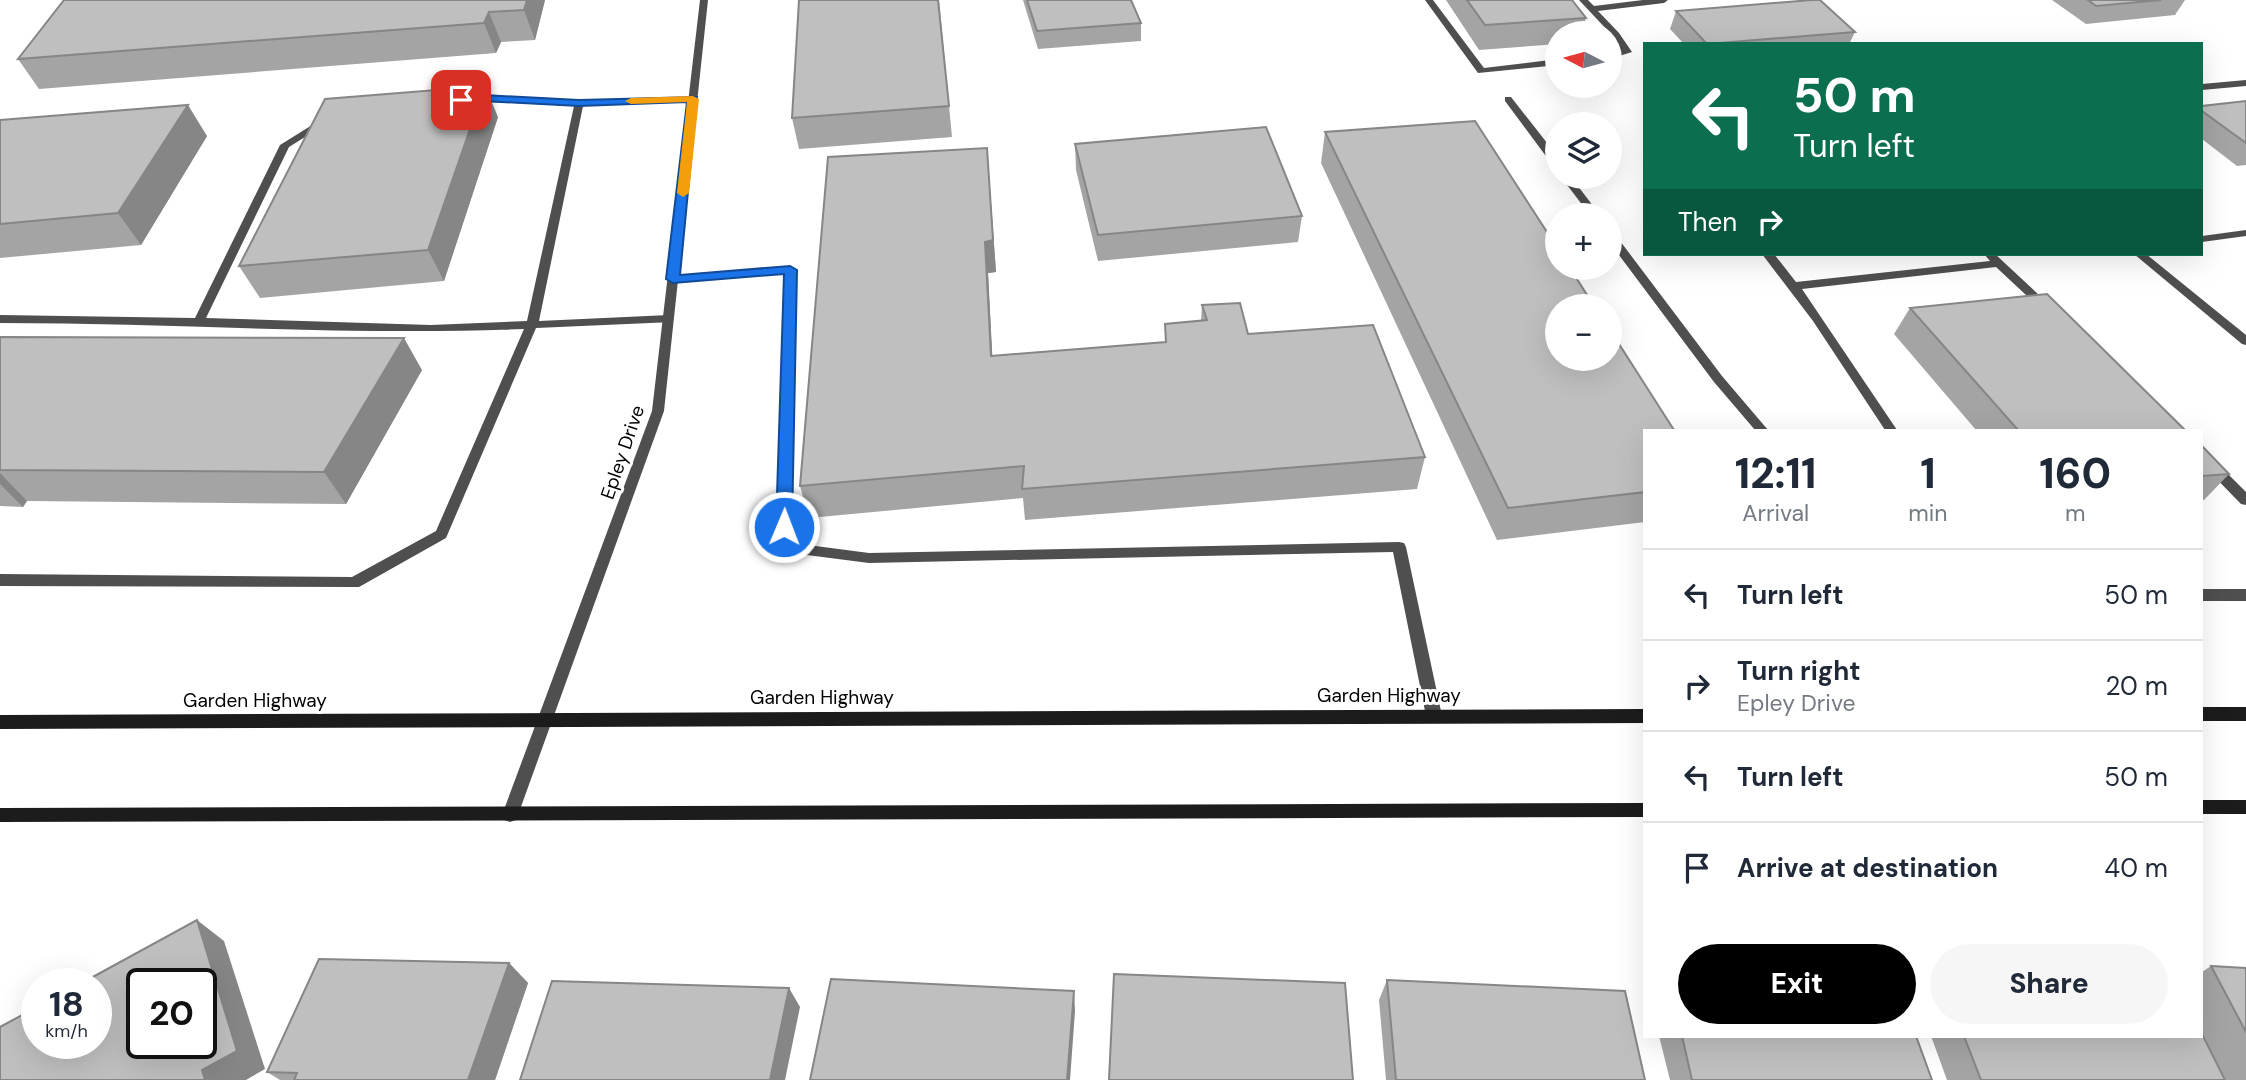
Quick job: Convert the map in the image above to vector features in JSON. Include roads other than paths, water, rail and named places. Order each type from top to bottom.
[{"type":"main road","points":[[2203,714],[2246,714]]},
{"type":"main road","name":"Garden Highway","points":[[0,722],[1643,716]]},
{"type":"main road","points":[[2203,807],[2246,807]]},
{"type":"main road","points":[[0,816],[1643,810]]},
{"type":"street","name":"Epley Drive","points":[[510,815],[658,411],[704,0]]},
{"type":"street","points":[[1429,0],[1481,71],[1545,64]]},
{"type":"street","points":[[1583,0],[1603,21]]},
{"type":"street","points":[[1592,9],[1664,0]]},
{"type":"street","points":[[2203,87],[2246,83]]},
{"type":"street","points":[[458,101],[483,98],[579,103],[693,99]]},
{"type":"street","points":[[1508,99],[1545,148]]},
{"type":"street","points":[[0,580],[354,583],[441,534],[532,325],[579,103]]},
{"type":"street","points":[[199,321],[285,145],[322,120],[334,118]]},
{"type":"street","points":[[1575,189],[1586,203]]},
{"type":"street","points":[[2203,239],[2246,233]]},
{"type":"street","points":[[1622,251],[1718,379],[1761,429]]},
{"type":"street","points":[[1770,256],[1795,286],[1890,429]]},
{"type":"street","points":[[1991,256],[2058,318]]},
{"type":"street","points":[[2141,256],[2246,341]]},
{"type":"street","points":[[1795,286],[2000,264]]},
{"type":"street","points":[[673,279],[790,270],[784,527],[804,550],[869,558],[1399,547],[1434,716]]},
{"type":"street","points":[[0,319],[199,321],[431,329],[668,319]]},
{"type":"street","points":[[2203,457],[2246,500]]},
{"type":"street","points":[[2203,595],[2246,596]]}]
